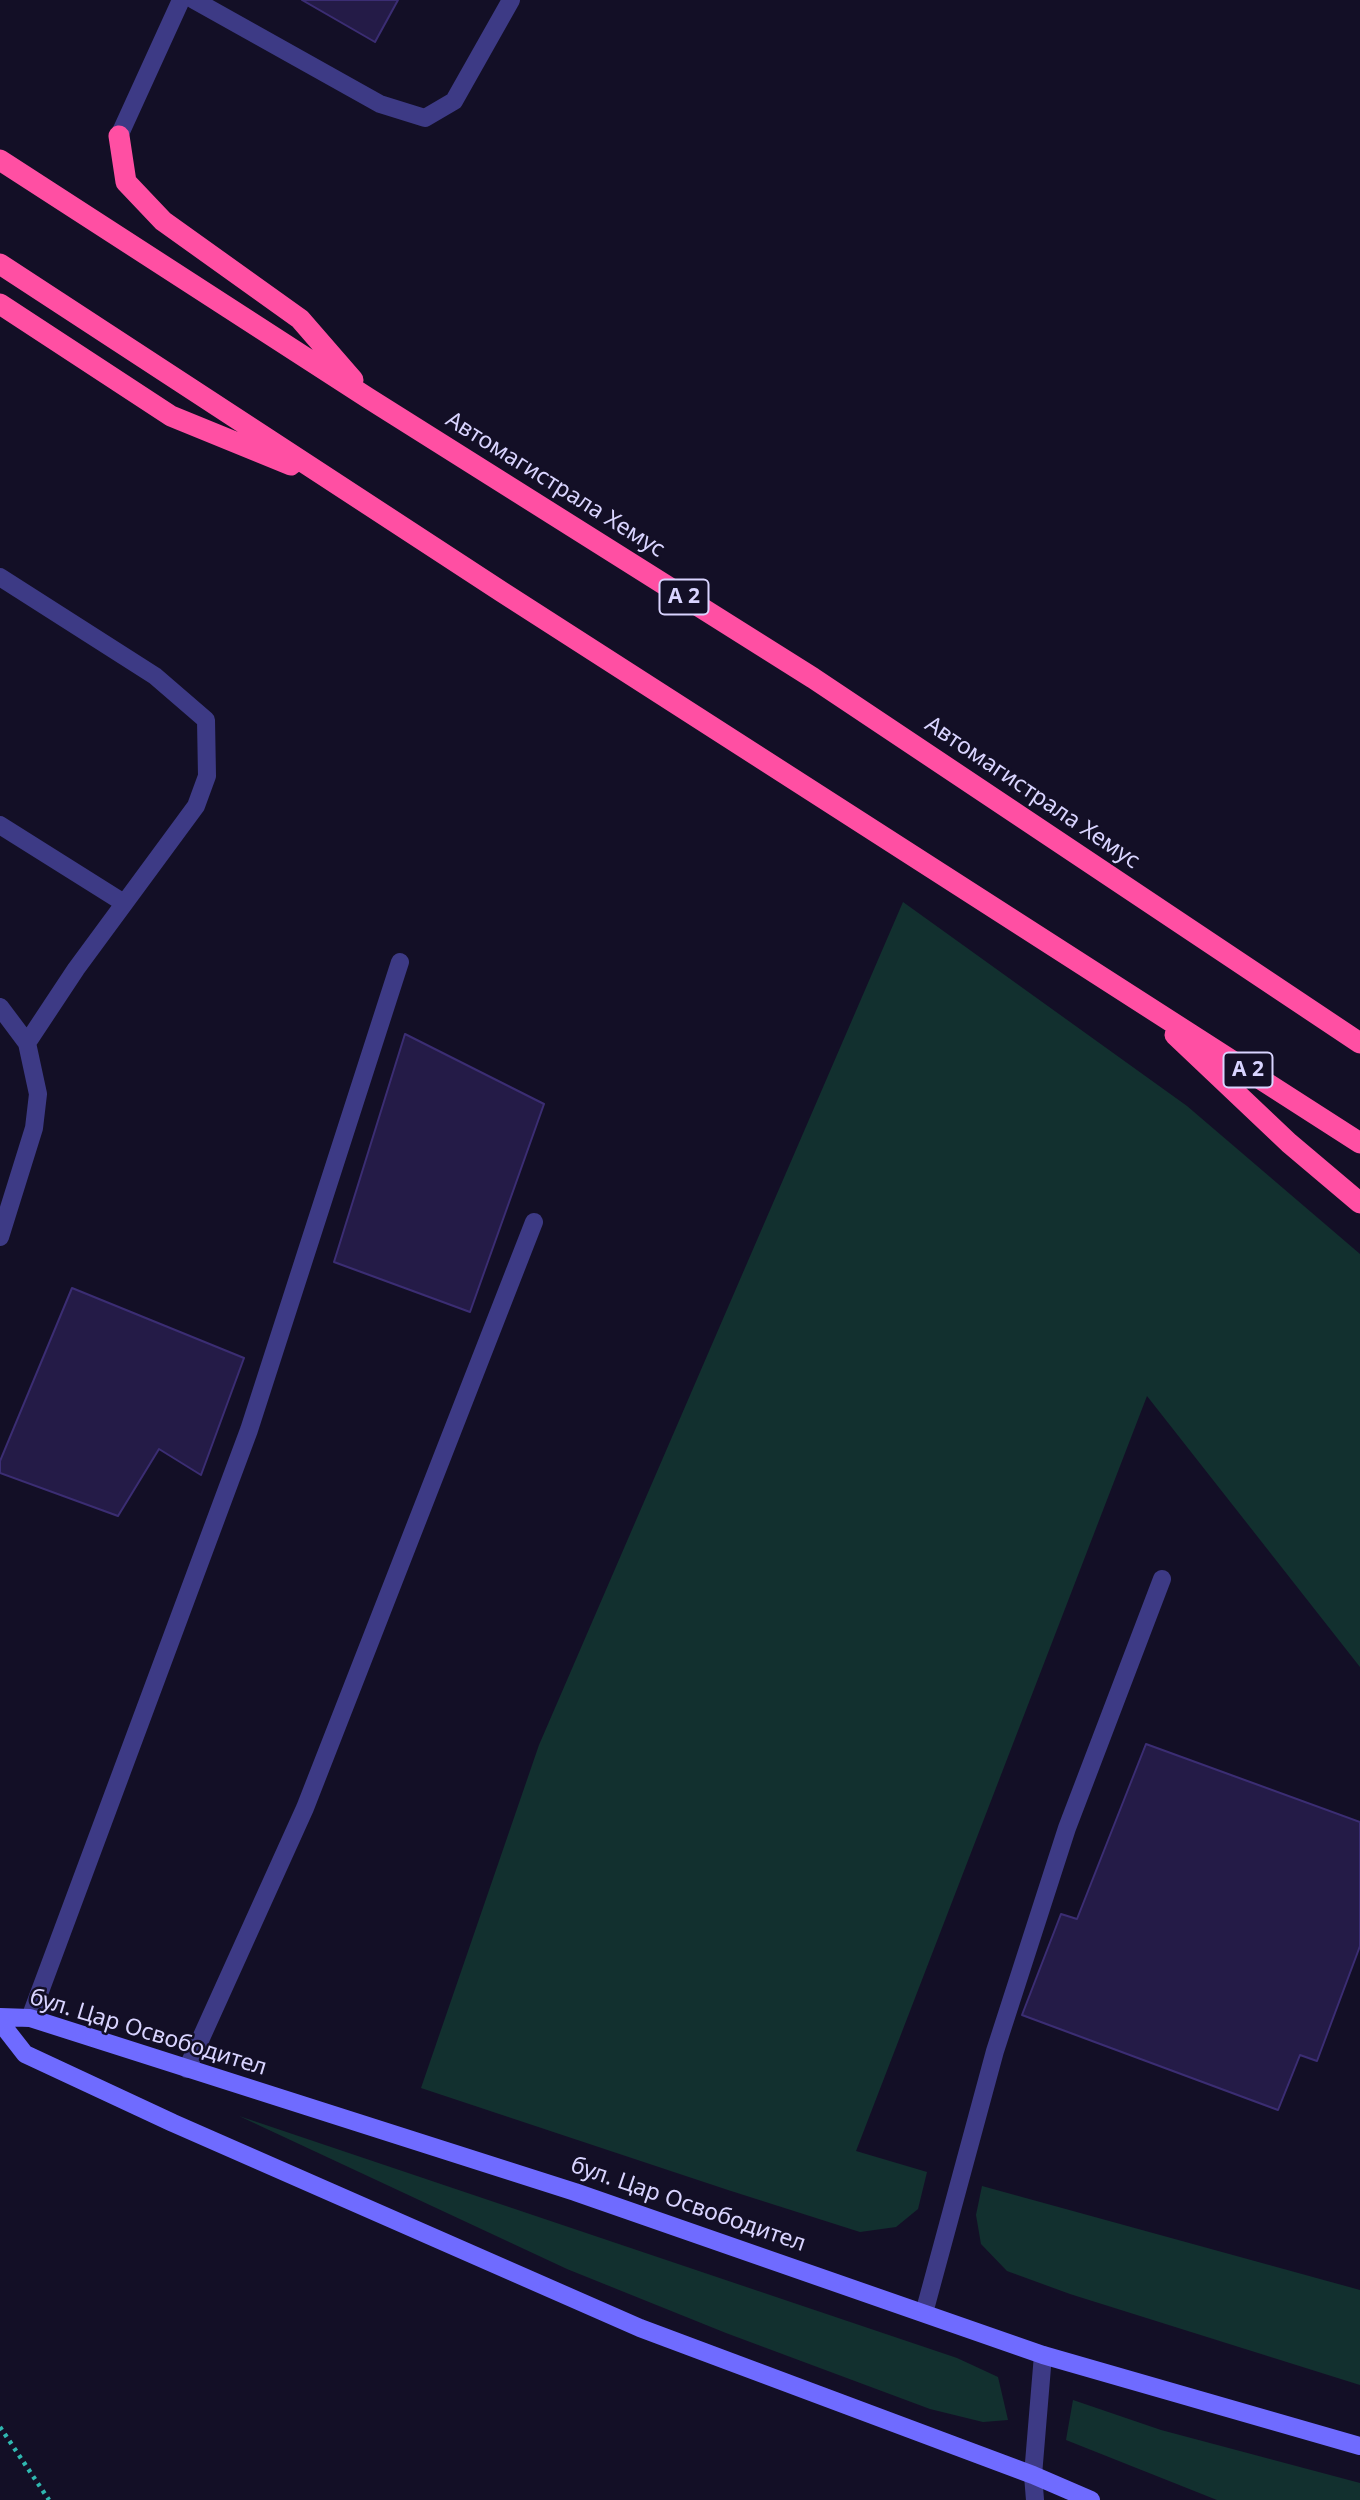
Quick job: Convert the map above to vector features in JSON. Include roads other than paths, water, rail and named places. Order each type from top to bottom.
[{"type":"highway","points":[[119,136],[126,182],[163,221],[300,319],[368,398]]},
{"type":"highway","name":"Автомагистрала Хемус","points":[[0,160],[368,398],[813,678],[1360,1044]]},
{"type":"highway","name":"A 2","points":[[0,264],[1360,1143]]},
{"type":"highway","points":[[0,304],[171,416],[336,483]]},
{"type":"highway","points":[[1136,998],[1289,1143],[1360,1203]]},
{"type":"main road","name":"бул. Цар Освободител","points":[[0,2019],[30,2018],[575,2192],[1043,2355],[1360,2446]]},
{"type":"main road","name":"бул. Цар Освободител","points":[[0,2019],[25,2054],[186,2129],[640,2328],[1091,2500]]},
{"type":"street","points":[[119,136],[181,0]]},
{"type":"street","points":[[194,0],[380,104],[425,118],[454,101],[511,0]]},
{"type":"street","points":[[0,577],[155,676],[206,720],[207,776],[196,806],[124,903],[27,1043]]},
{"type":"street","points":[[0,825],[124,903]]},
{"type":"street","points":[[30,2018],[249,1430],[400,962]]},
{"type":"street","points":[[0,1007],[27,1043],[38,1094],[34,1128],[0,1237]]},
{"type":"street","points":[[187,2069],[305,1808],[534,1222]]},
{"type":"street","points":[[925,2312],[995,2051],[1058,1854],[1162,1579]]},
{"type":"street","points":[[1035,2500],[1033,2476],[1043,2355]]}]
